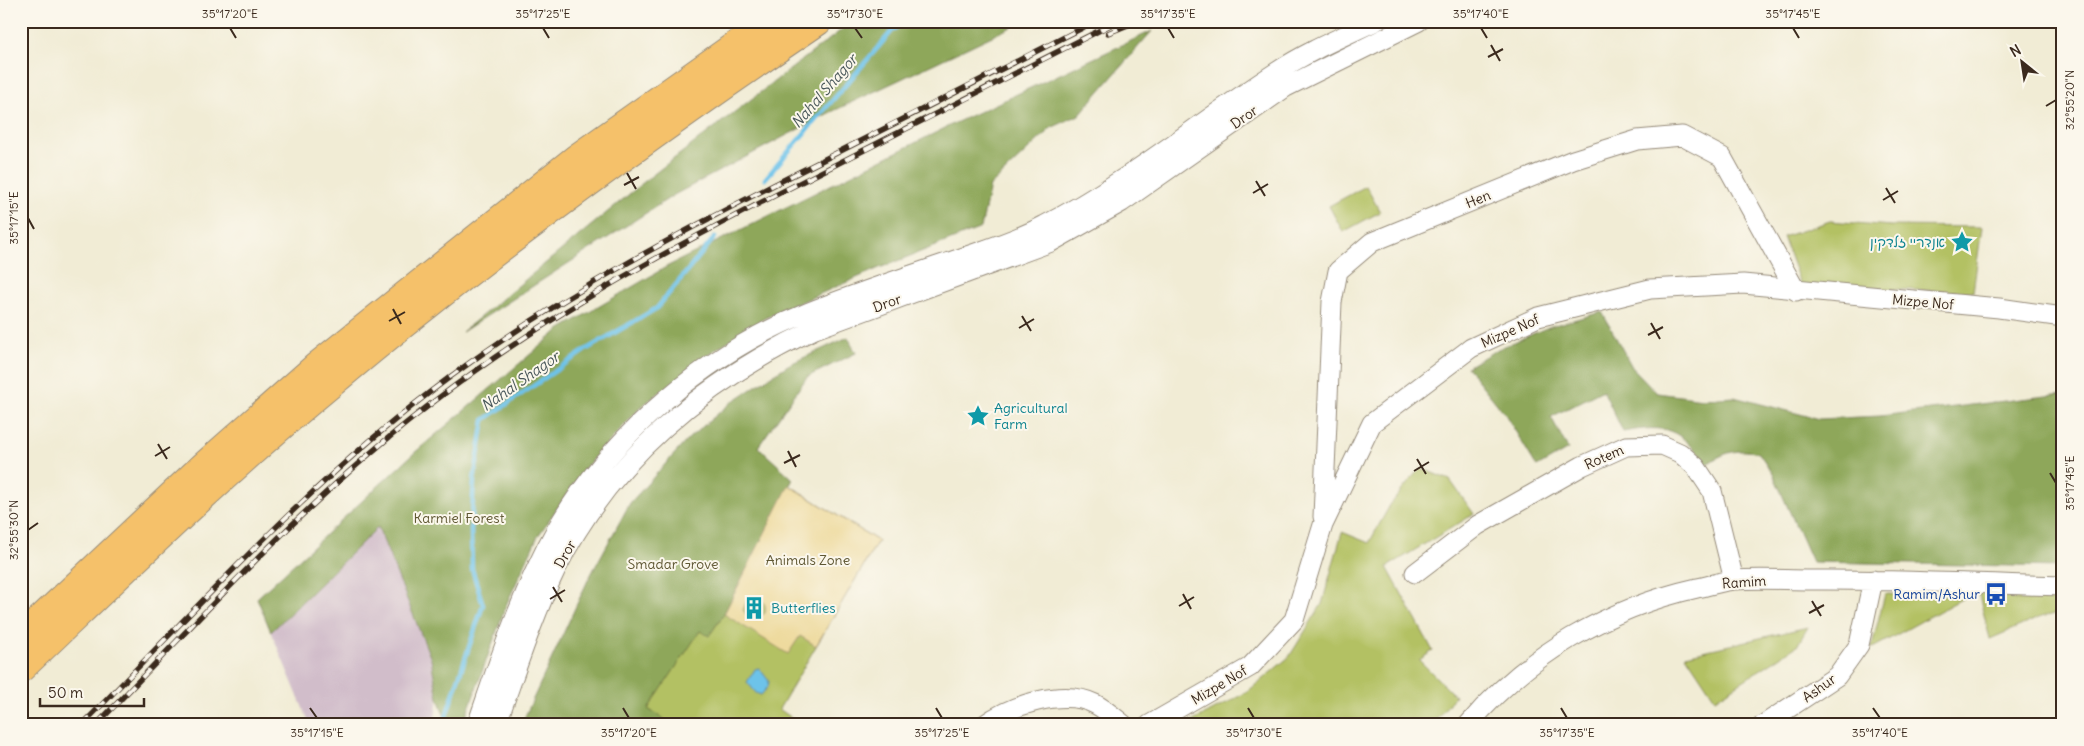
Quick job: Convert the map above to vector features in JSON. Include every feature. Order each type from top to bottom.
[{"type":"highway","points":[[21,638],[188,480],[316,367],[577,158],[770,21]]},
{"type":"highway","points":[[21,668],[201,498],[332,382],[532,224],[714,91],[818,21]]},
{"type":"street","name":"Dror","points":[[476,725],[508,636],[540,561],[558,529],[590,480],[622,441],[648,415],[696,376],[722,358],[775,327],[808,312],[997,245],[1044,226],[1110,187],[1277,71],[1376,21]]},
{"type":"street","name":"Dror","points":[[496,725],[526,642],[556,569],[573,538],[620,472],[661,429],[707,391],[783,344],[815,329],[1051,242],[1122,202],[1286,87],[1419,21]]},
{"type":"street","name":"Hen","points":[[1323,525],[1332,302],[1338,271],[1372,242],[1573,160],[1636,140],[1682,136],[1722,156],[1796,291]]},
{"type":"street","name":"Mizpe Nof","points":[[1149,725],[1250,667],[1294,620],[1323,525],[1372,423],[1471,348],[1538,317],[1650,290],[1743,284],[1796,291],[1999,308],[2063,317]]},
{"type":"street","name":"Rotem","points":[[1415,573],[1478,525],[1582,466],[1626,446],[1662,445],[1680,453],[1696,467],[1712,491],[1734,580]]},
{"type":"street","name":"Ramim","points":[[1468,725],[1483,707],[1530,666],[1572,636],[1622,611],[1669,594],[1734,580],[1873,580],[2063,586]]},
{"type":"street","name":"Ashur","points":[[1763,725],[1837,676],[1859,645],[1873,580]]},
{"type":"street","points":[[984,725],[995,717],[1022,705],[1041,700],[1067,698],[1094,704],[1124,725]]},
{"type":"shaded area","points":[[378,527],[431,659],[438,698],[434,725],[310,725],[271,632]]},
{"type":"green space","points":[[853,21],[1024,21],[827,114],[674,195],[462,332],[650,177]]},
{"type":"green space","name":"Karmiel Forest","points":[[1152,31],[1079,115],[1051,128],[990,186],[981,228],[877,269],[765,318],[716,349],[642,406],[587,466],[538,536],[507,603],[463,725],[448,725],[438,698],[431,659],[378,527],[271,632],[257,598],[413,454],[559,330],[666,267],[953,124]]},
{"type":"green space","points":[[1366,186],[1380,212],[1343,232],[1329,206]]},
{"type":"green space","points":[[1830,221],[1891,226],[1982,227],[1973,292],[1801,286],[1783,237]]},
{"type":"green space","points":[[1602,312],[1632,367],[1657,393],[1703,399],[1734,397],[1819,419],[1880,416],[2063,394],[2063,567],[1812,562],[1773,474],[1759,453],[1732,452],[1707,464],[1688,443],[1680,436],[1671,432],[1662,429],[1651,429],[1623,432],[1603,390],[1551,417],[1568,449],[1537,467],[1505,414],[1467,367],[1498,349],[1551,326]]},
{"type":"green space","name":"Smadar Grove","points":[[848,337],[856,353],[807,377],[758,447],[793,479],[724,614],[709,636],[700,631],[648,709],[673,725],[521,725],[588,580],[630,503],[689,438],[733,401],[788,365]]},
{"type":"green space","points":[[1420,468],[1450,480],[1474,514],[1387,567],[1433,651],[1419,660],[1455,696],[1432,725],[1186,725],[1247,692],[1289,657],[1322,604],[1342,532],[1369,543],[1390,505]]},
{"type":"green space","name":"Animals Zone","points":[[789,485],[878,541],[779,709],[802,725],[673,725],[648,709],[700,630]]},
{"type":"green space","points":[[1978,591],[2063,594],[2063,612],[2041,617],[1990,639]]},
{"type":"green space","points":[[1885,594],[1965,597],[1871,649]]},
{"type":"green space","points":[[1808,627],[1797,646],[1715,699],[1686,655]]},
{"type":"sand","points":[[789,485],[878,541],[816,646],[800,636],[788,654],[724,614]],"holes":[[[754,597],[764,602],[765,607],[765,613],[756,619],[749,618],[743,610],[747,600]]]},
{"type":"water","points":[[759,668],[769,681],[768,687],[761,695],[756,693],[747,682],[755,669]]},
{"type":"waterway","name":"Nahal Shagor","points":[[765,179],[892,31],[905,21]]},
{"type":"waterway","name":"Nahal Shagor","points":[[443,725],[483,605],[472,569],[471,531],[474,480],[484,420],[587,349],[657,308],[715,237]]},
{"type":"railway","points":[[82,725],[214,589],[305,499],[400,416],[494,346],[583,289],[675,236],[1096,21]]},
{"type":"railway","points":[[96,725],[217,599],[300,517],[387,439],[478,369],[573,307],[670,250],[1118,21]]},
{"type":"railway","points":[[1108,33],[1138,21]]},
{"type":"place","name":"אנדריי זלדקין","points":[[1962,242]]},
{"type":"place","name":"Agricultural Farm","points":[[978,416]]},
{"type":"place","name":"Ramim/Ashur","points":[[1996,594]]},
{"type":"place","name":"Butterflies","points":[[754,608]]}]
